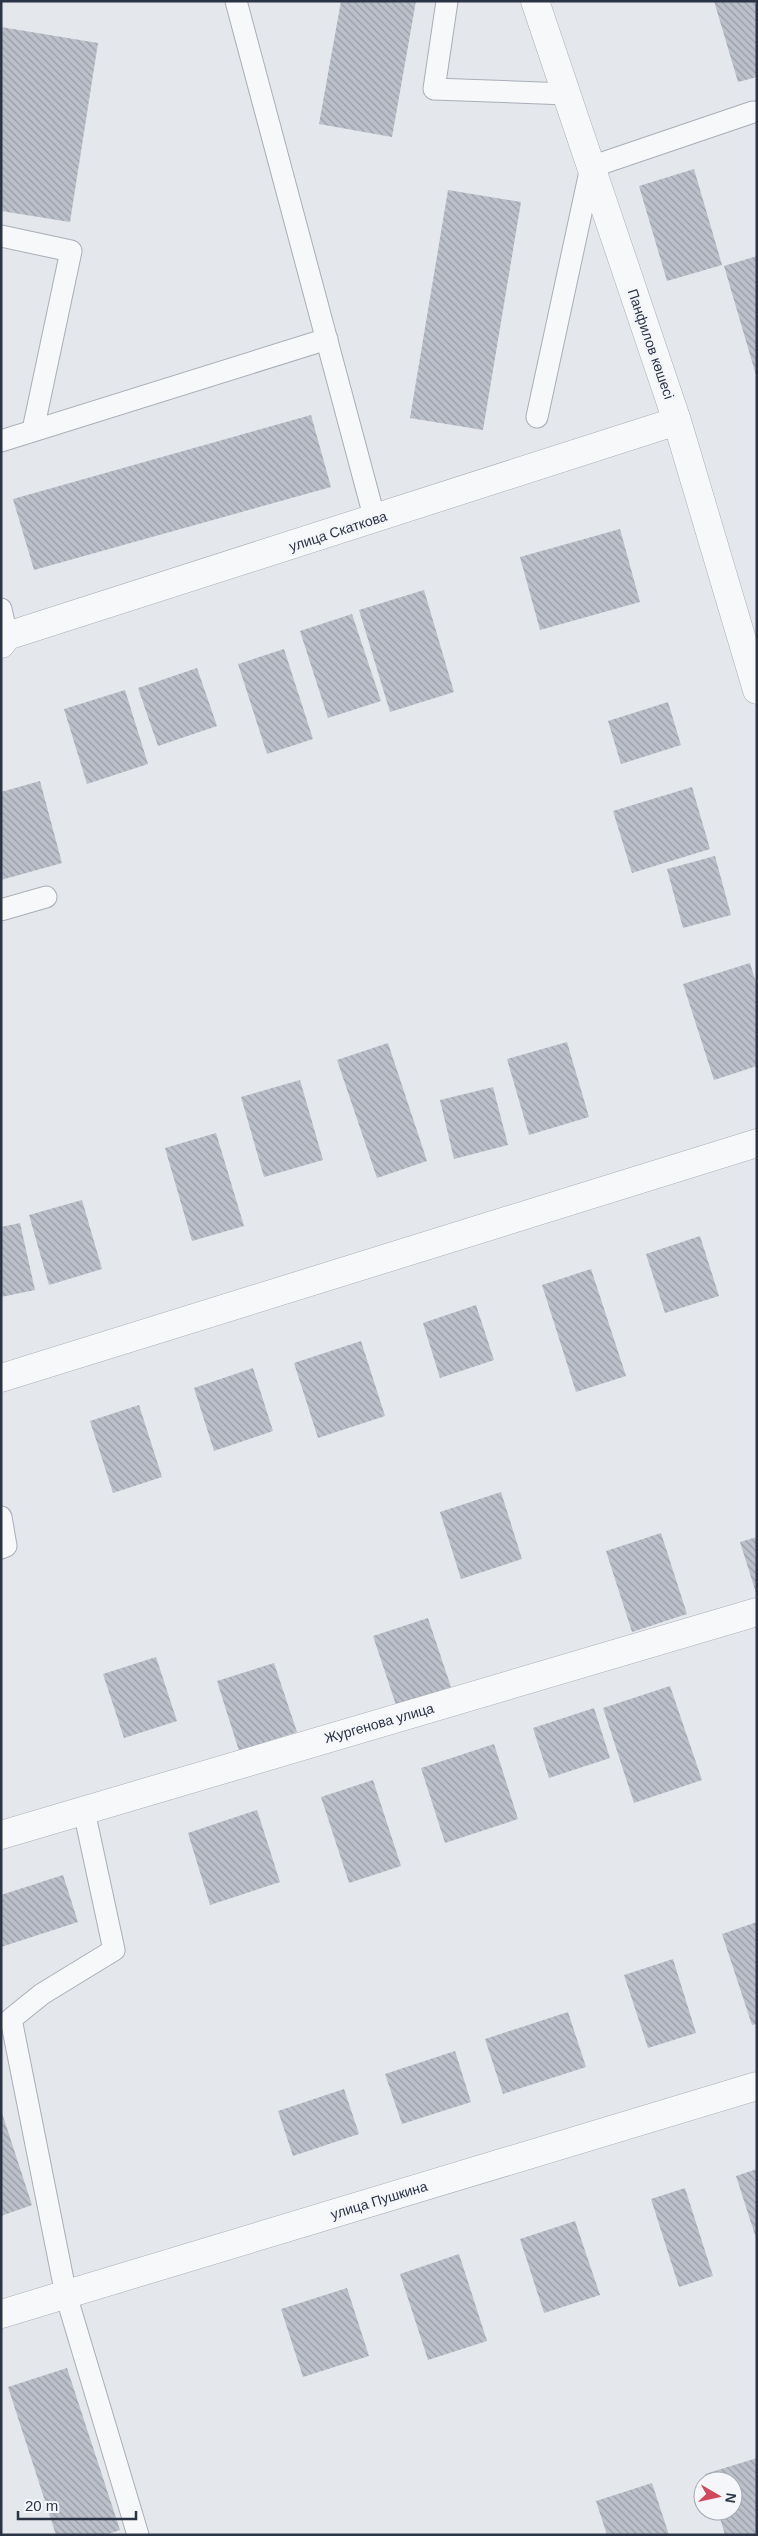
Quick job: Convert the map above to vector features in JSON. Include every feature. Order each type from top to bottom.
[{"type":"street","name":"Панфилов көшесі","points":[[536,1],[678,421],[757,690]]},
{"type":"street","name":"улица Скаткова","points":[[4,640],[678,421]]},
{"type":"street","points":[[1,1378],[757,1143]]},
{"type":"street","name":"Жургенова улица","points":[[1,1835],[757,1612]]},
{"type":"street","name":"улица Пушкина","points":[[1,2314],[757,2086]]},
{"type":"lane","points":[[236,1],[375,520]]},
{"type":"lane","points":[[446,1],[434,89],[567,94]]},
{"type":"lane","points":[[537,418],[592,167],[753,112]]},
{"type":"lane","points":[[1,236],[71,250],[34,430]]},
{"type":"lane","points":[[1,440],[327,339]]},
{"type":"lane","points":[[1,609],[4,640]]},
{"type":"lane","points":[[1,910],[46,897]]},
{"type":"lane","points":[[1,1517],[6,1546],[1,1548]]},
{"type":"lane","points":[[84,1811],[114,1950],[42,1994],[11,2019],[66,2295],[138,2535]]},
{"type":"building","points":[[341,1],[416,1],[392,137],[319,124]]},
{"type":"building","points":[[714,1],[757,1],[757,77],[738,82]]},
{"type":"building","points":[[1,27],[98,43],[70,222],[1,211]]},
{"type":"building","points":[[694,169],[722,265],[667,281],[639,186]]},
{"type":"building","points":[[448,190],[521,202],[483,430],[410,418]]},
{"type":"building","points":[[757,256],[757,375],[756,375],[724,266]]},
{"type":"building","points":[[311,415],[331,487],[34,570],[13,499]]},
{"type":"building","points":[[620,529],[640,602],[540,630],[520,557]]},
{"type":"building","points":[[424,590],[454,692],[390,712],[359,610]]},
{"type":"building","points":[[352,614],[381,701],[328,718],[300,631]]},
{"type":"building","points":[[284,649],[313,739],[267,754],[238,664]]},
{"type":"building","points":[[197,668],[217,726],[158,746],[138,688]]},
{"type":"building","points":[[125,690],[148,764],[87,784],[64,709]]},
{"type":"building","points":[[668,702],[681,745],[621,764],[608,721]]},
{"type":"building","points":[[40,781],[62,863],[1,880],[1,792]]},
{"type":"building","points":[[692,787],[710,849],[632,873],[613,811]]},
{"type":"building","points":[[715,856],[731,915],[683,928],[667,869]]},
{"type":"building","points":[[750,963],[757,986],[757,1066],[714,1080],[683,984]]},
{"type":"building","points":[[567,1042],[589,1117],[529,1135],[507,1059]]},
{"type":"building","points":[[388,1043],[427,1161],[377,1178],[337,1060]]},
{"type":"building","points":[[300,1080],[323,1160],[264,1177],[241,1097]]},
{"type":"building","points":[[493,1087],[508,1145],[454,1159],[440,1100]]},
{"type":"building","points":[[216,1133],[244,1226],[192,1241],[165,1148]]},
{"type":"building","points":[[82,1200],[102,1269],[49,1285],[29,1215]]},
{"type":"building","points":[[20,1223],[35,1290],[1,1297],[1,1227]]},
{"type":"building","points":[[700,1236],[719,1296],[665,1313],[646,1254]]},
{"type":"building","points":[[591,1269],[626,1376],[576,1392],[542,1285]]},
{"type":"building","points":[[476,1305],[494,1360],[440,1378],[423,1323]]},
{"type":"building","points":[[361,1341],[385,1416],[318,1438],[294,1363]]},
{"type":"building","points":[[253,1368],[273,1431],[214,1451],[194,1388]]},
{"type":"building","points":[[139,1405],[162,1477],[113,1493],[90,1421]]},
{"type":"building","points":[[501,1492],[522,1559],[461,1579],[440,1512]]},
{"type":"building","points":[[661,1533],[687,1614],[632,1632],[606,1551]]},
{"type":"building","points":[[757,1537],[757,1593],[756,1593],[740,1542]]},
{"type":"building","points":[[428,1618],[451,1687],[396,1705],[373,1636]]},
{"type":"building","points":[[156,1657],[177,1721],[124,1738],[103,1674]]},
{"type":"building","points":[[274,1663],[297,1732],[239,1751],[217,1681]]},
{"type":"building","points":[[670,1686],[702,1780],[634,1803],[603,1708]]},
{"type":"building","points":[[594,1708],[610,1758],[549,1778],[533,1728]]},
{"type":"building","points":[[494,1744],[518,1819],[445,1843],[421,1768]]},
{"type":"building","points":[[373,1780],[401,1866],[349,1883],[321,1797]]},
{"type":"building","points":[[257,1810],[280,1882],[210,1905],[188,1833]]},
{"type":"building","points":[[63,1875],[78,1922],[1,1947],[1,1895]]},
{"type":"building","points":[[757,1922],[757,2024],[752,2025],[722,1934]]},
{"type":"building","points":[[673,1959],[696,2033],[648,2048],[624,1975]]},
{"type":"building","points":[[568,2012],[586,2067],[503,2094],[485,2039]]},
{"type":"building","points":[[455,2051],[471,2102],[402,2124],[385,2074]]},
{"type":"building","points":[[344,2089],[359,2134],[293,2156],[278,2111]]},
{"type":"building","points":[[1,2110],[32,2205],[1,2216]]},
{"type":"building","points":[[757,2169],[757,2237],[756,2238],[736,2176]]},
{"type":"building","points":[[685,2188],[713,2276],[679,2287],[651,2199]]},
{"type":"building","points":[[575,2221],[600,2295],[544,2313],[520,2239]]},
{"type":"building","points":[[459,2254],[487,2341],[428,2360],[400,2274]]},
{"type":"building","points":[[347,2288],[369,2356],[303,2377],[281,2309]]},
{"type":"building","points":[[67,2368],[120,2530],[105,2535],[56,2535],[8,2387]]},
{"type":"building","points":[[757,2458],[757,2535],[725,2535],[721,2521],[743,2521],[743,2471],[715,2471]]},
{"type":"building","points":[[652,2483],[669,2535],[607,2535],[596,2501]]}]
